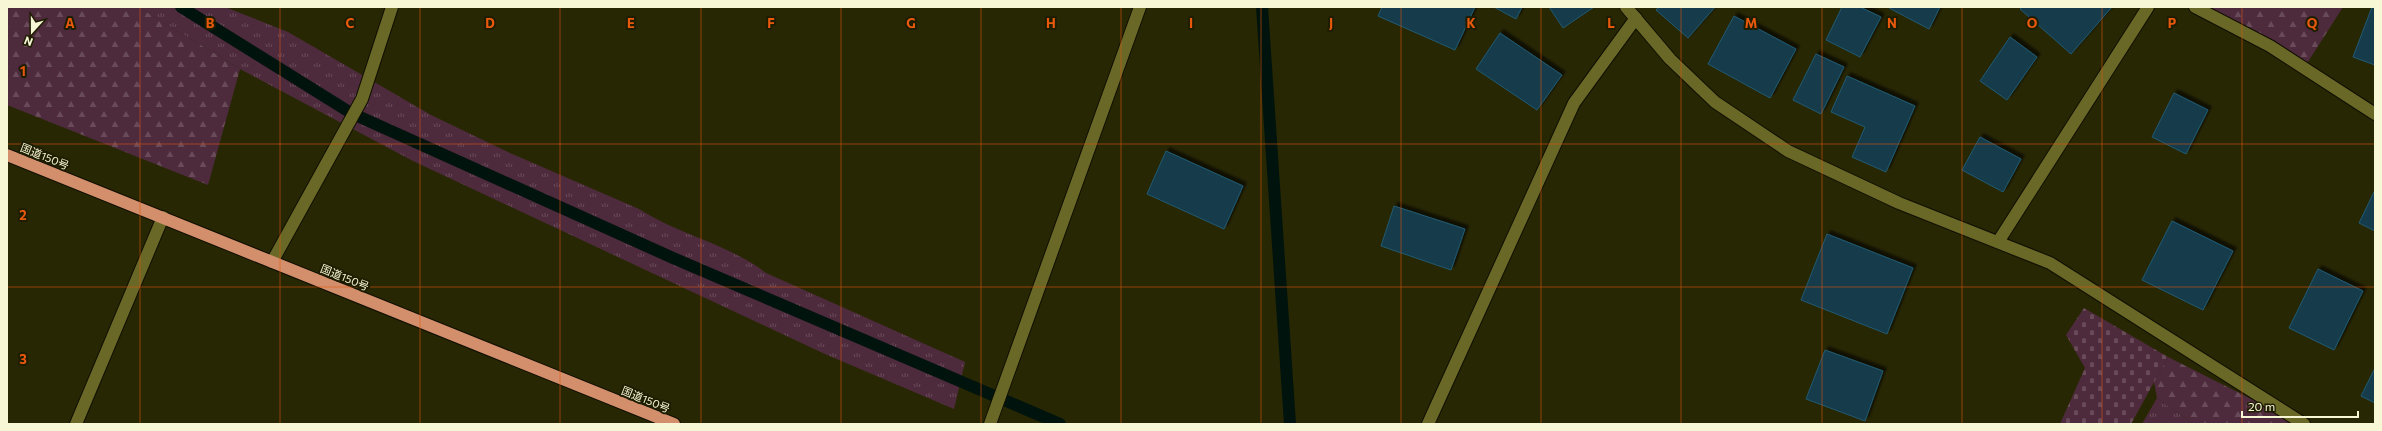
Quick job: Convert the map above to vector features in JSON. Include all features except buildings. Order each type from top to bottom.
[{"type":"highway","name":"国道150号","points":[[7,155],[674,424]]},
{"type":"street","points":[[272,262],[362,99],[392,7]]},
{"type":"street","points":[[990,424],[1140,7]]},
{"type":"street","points":[[1626,7],[1670,59],[1715,102],[1788,151],[1899,203],[2050,264],[2304,424]]},
{"type":"street","points":[[1998,242],[2148,7]]},
{"type":"street","points":[[2196,7],[2270,46],[2375,114]]},
{"type":"street","points":[[1428,424],[1574,103],[1636,18]]},
{"type":"street","points":[[76,424],[163,217]]},
{"type":"green space","points":[[7,7],[138,7],[240,69],[208,185],[7,105]]},
{"type":"green space","points":[[138,7],[225,7],[288,32],[431,115],[510,153],[639,209],[671,226],[736,254],[766,273],[965,362],[954,409],[825,354],[413,161],[240,69]]},
{"type":"green space","points":[[2207,7],[2343,7],[2304,68]]},
{"type":"green space","points":[[2084,308],[2168,357],[2131,424],[2060,424],[2085,368],[2066,335]]},
{"type":"green space","points":[[2168,357],[2301,424],[2194,424],[2157,398],[2154,382]]},
{"type":"green space","points":[[2157,398],[2194,424],[2142,424]]},
{"type":"waterway","points":[[181,7],[351,113],[673,258],[1060,424]]},
{"type":"waterway","points":[[1262,7],[1290,424]]}]
